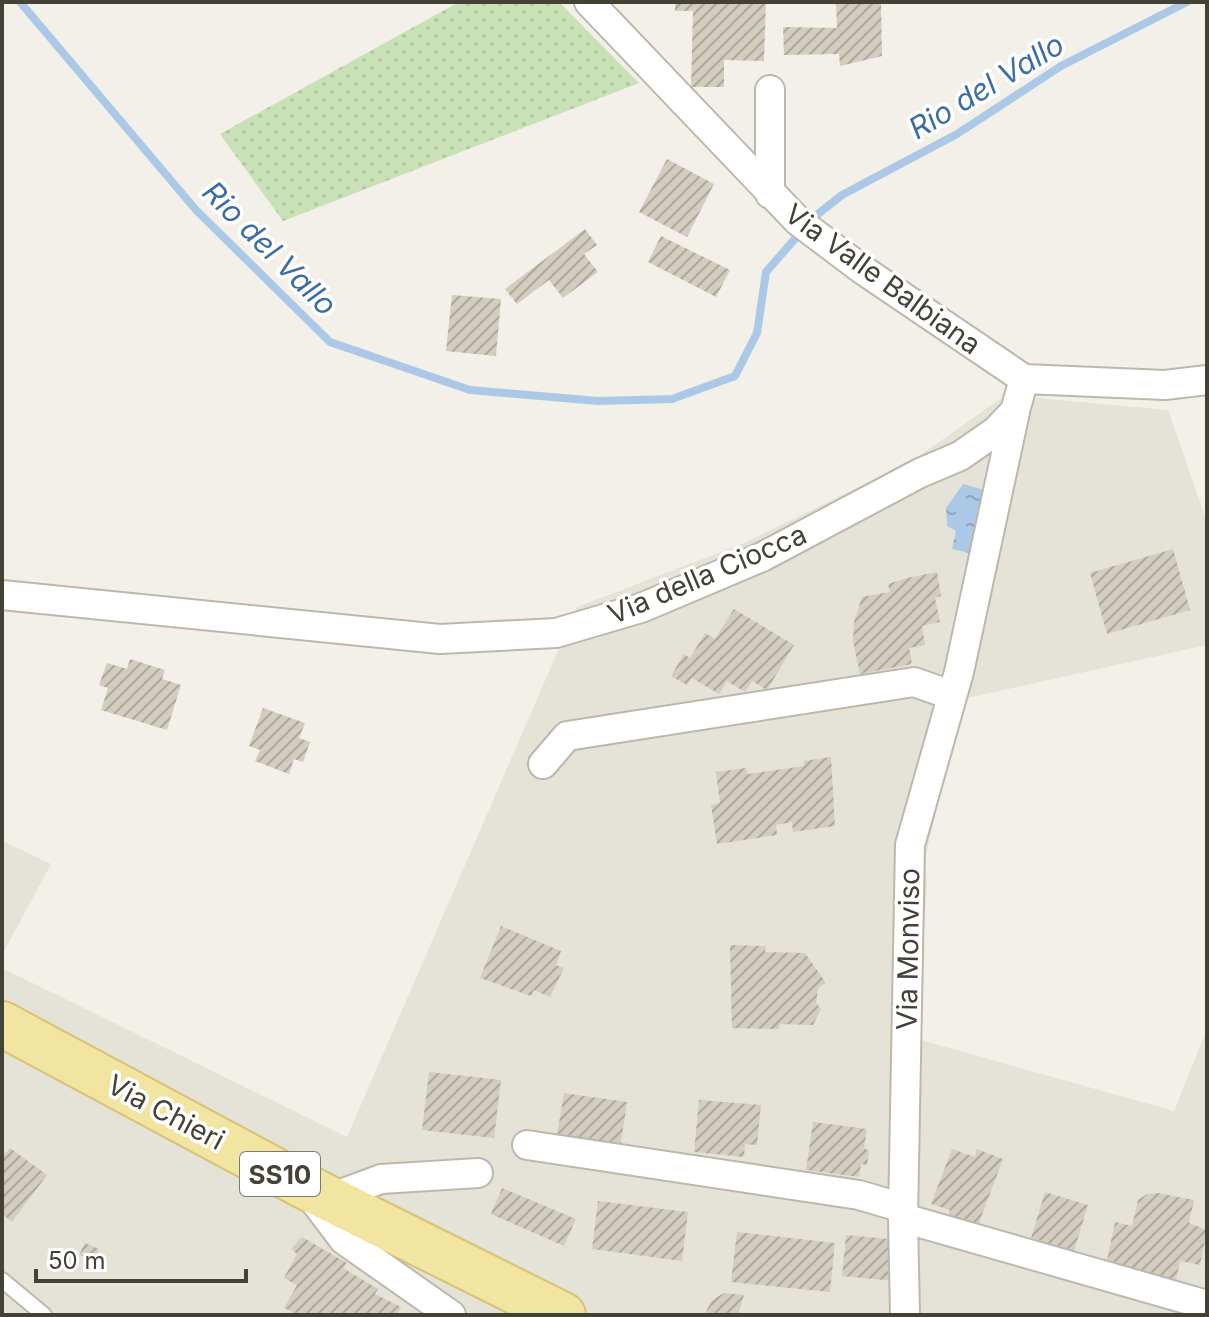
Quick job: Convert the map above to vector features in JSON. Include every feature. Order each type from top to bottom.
[{"type":"main road","name":"Via Chieri","points":[[2,1024],[316,1192],[563,1315]]},
{"type":"street","name":"Via Valle Balbiana","points":[[589,2],[798,221],[863,270],[1024,379]]},
{"type":"street","points":[[770,90],[770,194]]},
{"type":"street","points":[[1015,411],[1024,379],[1165,385],[1207,380]]},
{"type":"street","name":"Via della Ciocca","points":[[2,595],[440,639],[556,633],[641,608],[762,557],[920,473],[960,456],[996,431],[1015,411]]},
{"type":"street","name":"Via Monviso","points":[[905,1315],[903,1213],[910,845],[959,672],[1015,411]]},
{"type":"street","points":[[543,764],[567,736],[914,682],[951,695]]},
{"type":"street","points":[[527,1145],[859,1195],[903,1213],[1207,1305]]},
{"type":"street","points":[[451,1315],[421,1290],[344,1240],[316,1192],[381,1179],[478,1173]]},
{"type":"lane","points":[[2,1280],[44,1315]]},
{"type":"shaded area","points":[[1037,398],[1168,410],[1207,522],[1207,645],[963,699],[925,858],[927,884],[917,1039],[1174,1111],[1207,1029],[1207,1315],[2,1315],[2,968],[347,1137],[577,607],[742,544],[912,461],[1000,399]]},
{"type":"shaded area","points":[[2,841],[51,864],[2,955]]},
{"type":"green space","points":[[459,2],[559,2],[639,83],[283,221],[220,134]]},
{"type":"water","points":[[963,484],[984,490],[969,553],[952,549],[956,531],[947,526],[946,508]]},
{"type":"building","points":[[675,2],[766,2],[764,61],[724,60],[724,87],[691,87],[693,11],[675,11]]},
{"type":"building","points":[[836,2],[881,2],[882,56],[840,66],[839,54],[784,55],[783,27],[837,28]]},
{"type":"building","points":[[667,159],[714,184],[687,237],[639,212]]},
{"type":"building","points":[[585,229],[597,245],[584,254],[598,272],[563,298],[549,280],[517,304],[505,289]]},
{"type":"building","points":[[661,236],[730,270],[716,297],[648,262]]},
{"type":"building","points":[[452,295],[501,299],[496,356],[446,351]]},
{"type":"building","points":[[1173,549],[1190,610],[1107,634],[1090,573]]},
{"type":"building","points":[[937,572],[941,596],[935,598],[940,622],[922,626],[925,645],[909,648],[912,664],[860,674],[853,641],[854,622],[862,597],[890,592],[888,584]]},
{"type":"building","points":[[734,609],[794,645],[767,690],[752,681],[745,692],[727,681],[719,694],[692,678],[687,685],[671,676],[684,654],[690,658],[705,633],[715,639]]},
{"type":"building","points":[[130,659],[165,670],[162,679],[181,685],[167,730],[101,710],[108,688],[99,685],[107,663],[127,669]]},
{"type":"building","points":[[263,708],[305,723],[299,738],[310,742],[303,762],[294,759],[289,774],[255,761],[260,750],[249,746]]},
{"type":"building","points":[[831,757],[835,826],[793,832],[792,822],[776,825],[777,835],[717,844],[711,805],[720,803],[716,772],[746,768],[748,774],[804,766],[804,761]]},
{"type":"building","points":[[501,926],[561,951],[556,965],[564,968],[550,997],[534,990],[531,996],[480,978]]},
{"type":"building","points":[[730,945],[766,946],[765,952],[805,953],[826,983],[818,988],[816,1003],[821,1009],[813,1025],[780,1024],[779,1029],[732,1028]]},
{"type":"building","points":[[429,1072],[501,1080],[494,1138],[422,1130]]},
{"type":"building","points":[[564,1093],[627,1102],[619,1156],[555,1147]]},
{"type":"building","points":[[699,1100],[761,1105],[757,1145],[745,1144],[744,1157],[694,1152]]},
{"type":"building","points":[[813,1122],[867,1129],[864,1148],[869,1151],[867,1165],[861,1164],[859,1177],[806,1170]]},
{"type":"building","points":[[10,1148],[47,1175],[12,1222],[2,1214],[2,1152],[5,1154]]},
{"type":"building","points":[[952,1149],[975,1157],[977,1149],[1003,1159],[976,1231],[947,1220],[950,1210],[931,1204]]},
{"type":"building","points":[[502,1188],[576,1219],[564,1246],[491,1214]]},
{"type":"building","points":[[1045,1192],[1088,1205],[1074,1251],[1031,1238]]},
{"type":"building","points":[[1147,1194],[1194,1200],[1189,1223],[1207,1230],[1200,1265],[1180,1261],[1176,1280],[1106,1265],[1115,1222],[1132,1226],[1138,1200]]},
{"type":"building","points":[[598,1201],[688,1212],[682,1261],[592,1249]]},
{"type":"building","points":[[737,1232],[835,1243],[830,1292],[731,1282]]},
{"type":"building","points":[[846,1235],[898,1240],[895,1281],[842,1276]]},
{"type":"building","points":[[302,1237],[347,1263],[343,1268],[378,1289],[375,1294],[401,1307],[397,1315],[299,1315],[284,1308],[297,1285],[284,1278],[297,1254],[291,1249]]},
{"type":"building","points":[[85,1243],[99,1249],[94,1262],[79,1255]]},
{"type":"building","points":[[724,1293],[744,1295],[738,1315],[704,1315],[712,1300]]},
{"type":"waterway","name":"Rio del Vallo","points":[[20,2],[196,210],[330,342],[470,390],[598,401],[672,399],[735,376],[757,333],[766,272],[800,233]]},
{"type":"waterway","name":"Rio del Vallo","points":[[814,217],[842,195],[957,134],[1061,66],[1187,2]]}]
